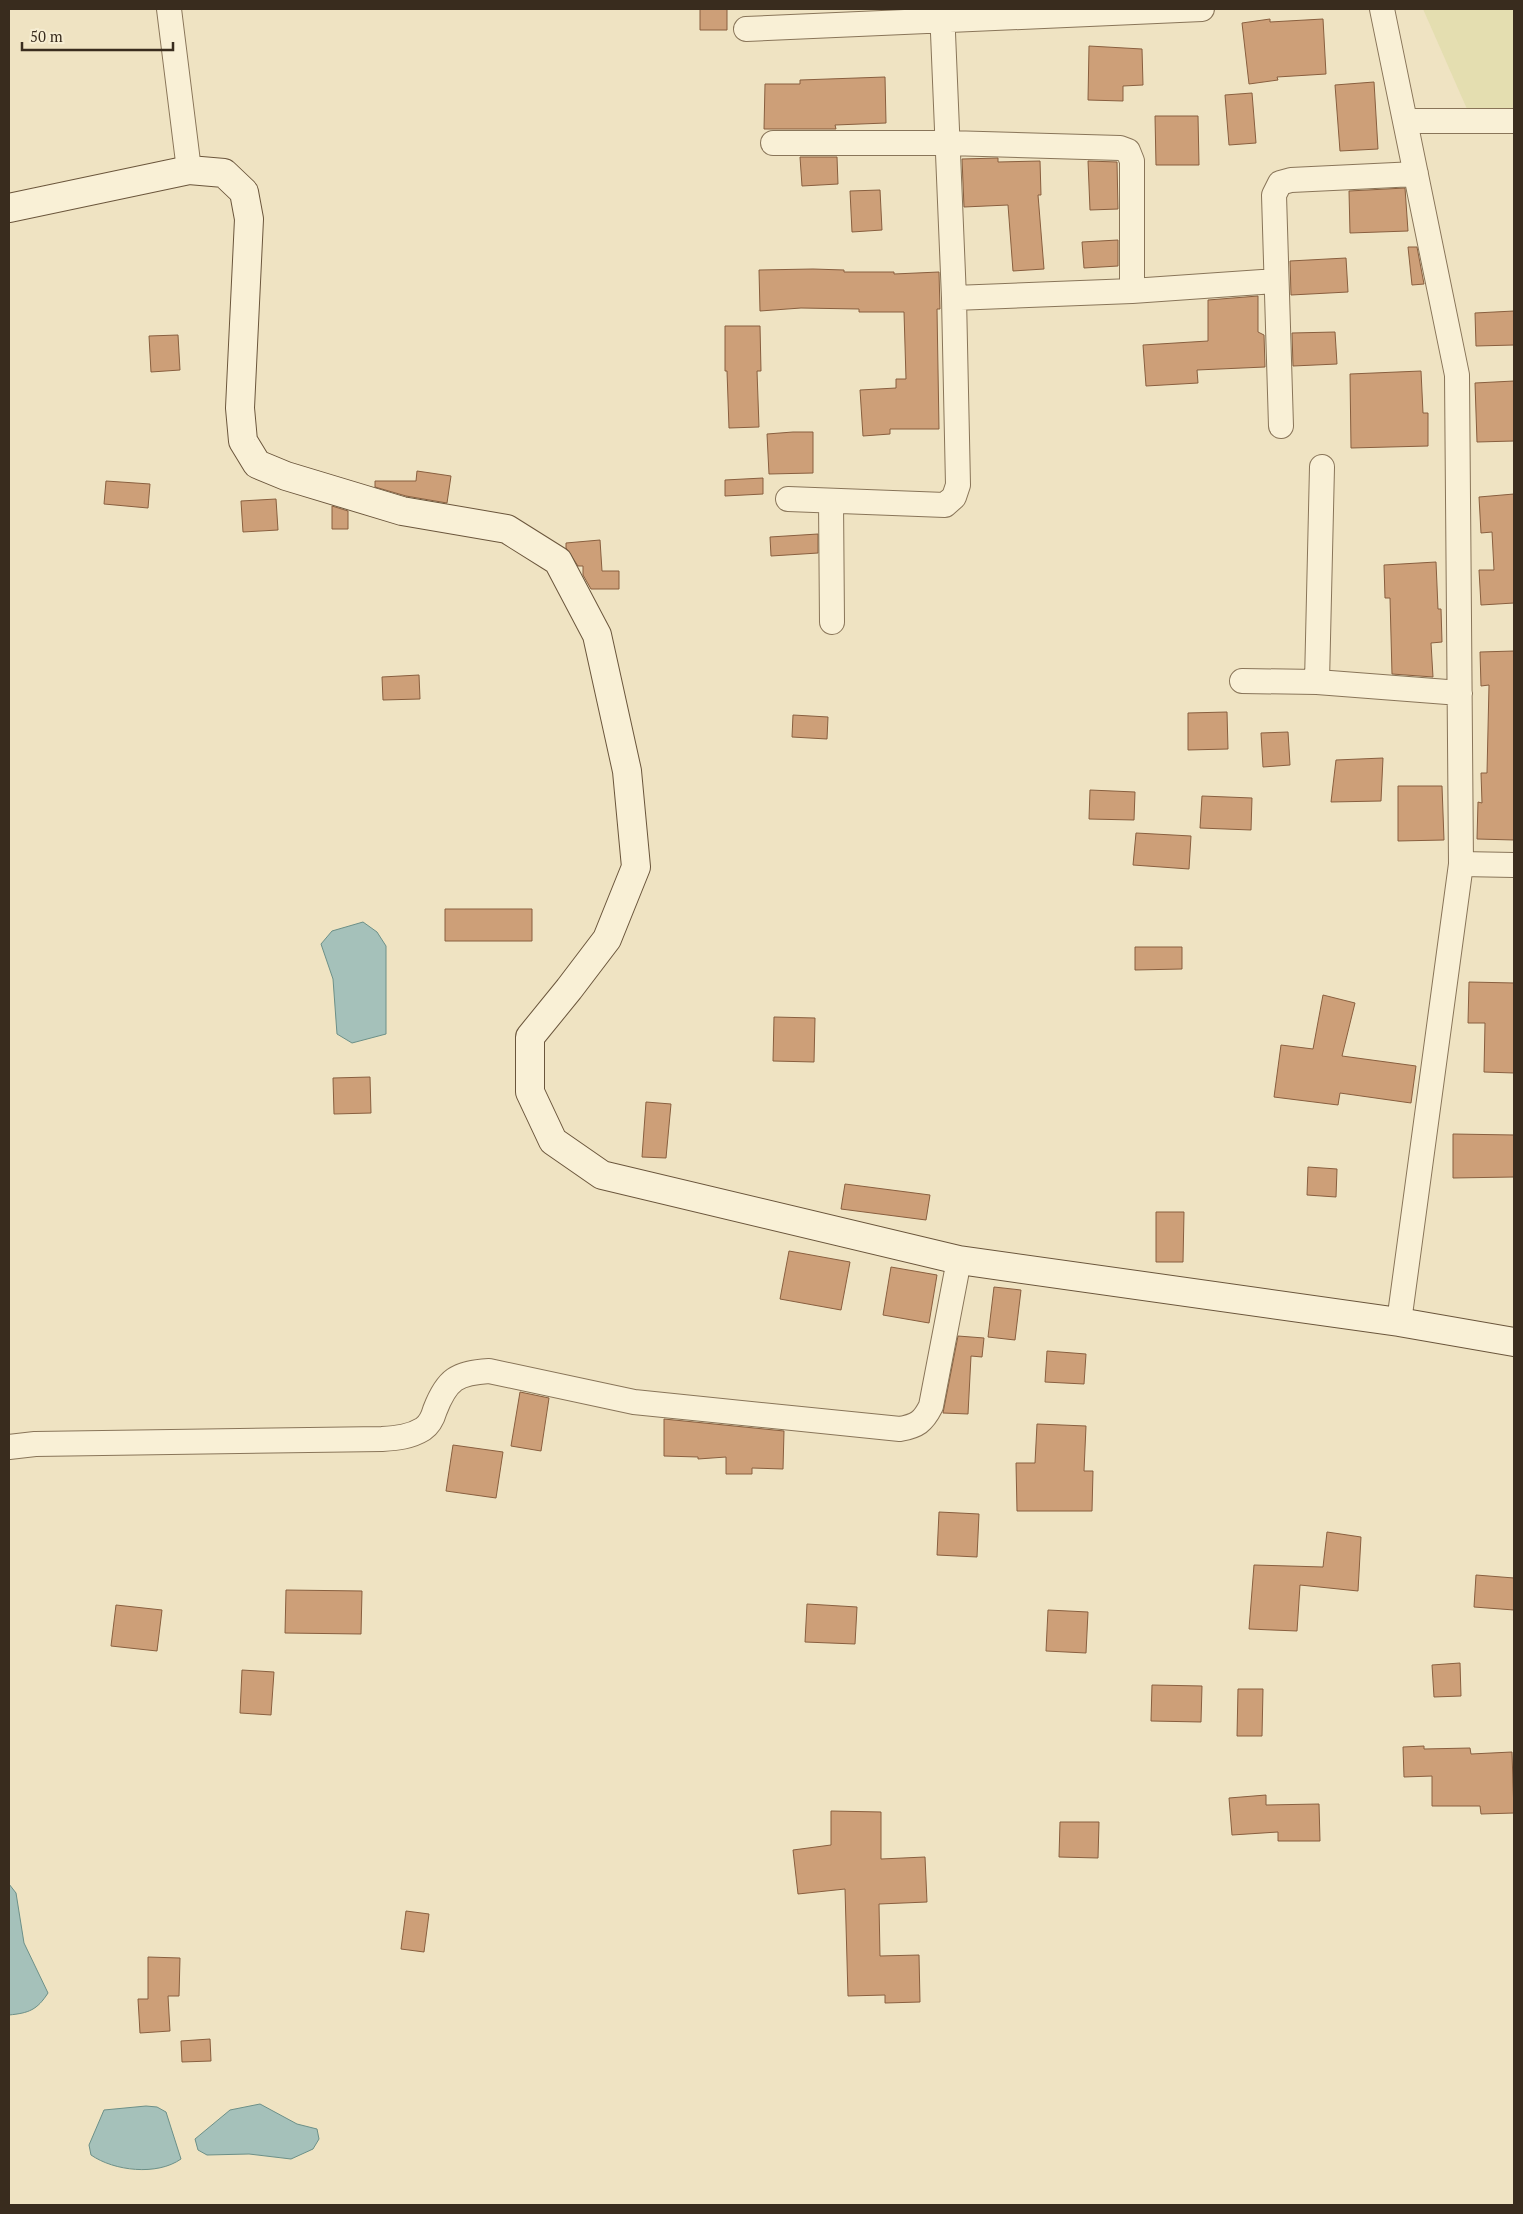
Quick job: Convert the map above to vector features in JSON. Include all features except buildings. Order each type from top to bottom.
[{"type":"main road","points":[[9,208],[189,170],[224,172],[244,192],[248,219],[240,408],[243,441],[257,464],[286,476],[402,511],[507,528],[558,561],[596,635],[627,771],[636,867],[607,939],[569,990],[530,1037],[530,1092],[553,1141],[602,1174],[959,1260],[1399,1322],[1514,1342]]},
{"type":"street","points":[[169,9],[189,170]]},
{"type":"street","points":[[746,29],[943,14],[1202,9]]},
{"type":"street","points":[[1382,9],[1457,375],[1461,864],[1399,1322]]},
{"type":"street","points":[[788,499],[945,505],[954,497],[958,485],[954,298],[943,14]]},
{"type":"street","points":[[1405,121],[1514,121]]},
{"type":"street","points":[[773,143],[948,143],[1120,148],[1128,151],[1132,161],[1132,291]]},
{"type":"street","points":[[1280,426],[1274,195],[1280,184],[1291,180],[1416,174]]},
{"type":"street","points":[[954,298],[1132,291],[1276,281]]},
{"type":"street","points":[[1317,682],[1322,467]]},
{"type":"street","points":[[831,501],[832,622]]},
{"type":"street","points":[[1242,681],[1317,682],[1460,693]]},
{"type":"street","points":[[1461,864],[1514,865]]},
{"type":"street","points":[[9,1447],[36,1444],[382,1440],[405,1437],[424,1428],[433,1417],[442,1393],[454,1378],[470,1372],[489,1371],[634,1402],[900,1429],[915,1427],[925,1419],[931,1406],[959,1260]]},
{"type":"shaded area","points":[[1423,9],[1514,9],[1514,109],[1467,109]]},
{"type":"water","points":[[363,922],[377,932],[386,946],[386,1034],[352,1043],[337,1034],[333,979],[321,944],[332,931]]},
{"type":"water","points":[[9,1884],[16,1893],[24,1943],[48,1993],[32,2010],[9,2015]]},
{"type":"water","points":[[260,2104],[297,2124],[317,2129],[319,2139],[313,2149],[291,2159],[249,2154],[207,2155],[198,2150],[195,2139],[230,2110]]},
{"type":"water","points":[[146,2106],[157,2107],[166,2112],[181,2159],[160,2168],[136,2169],[111,2165],[91,2155],[89,2145],[104,2110]]}]
